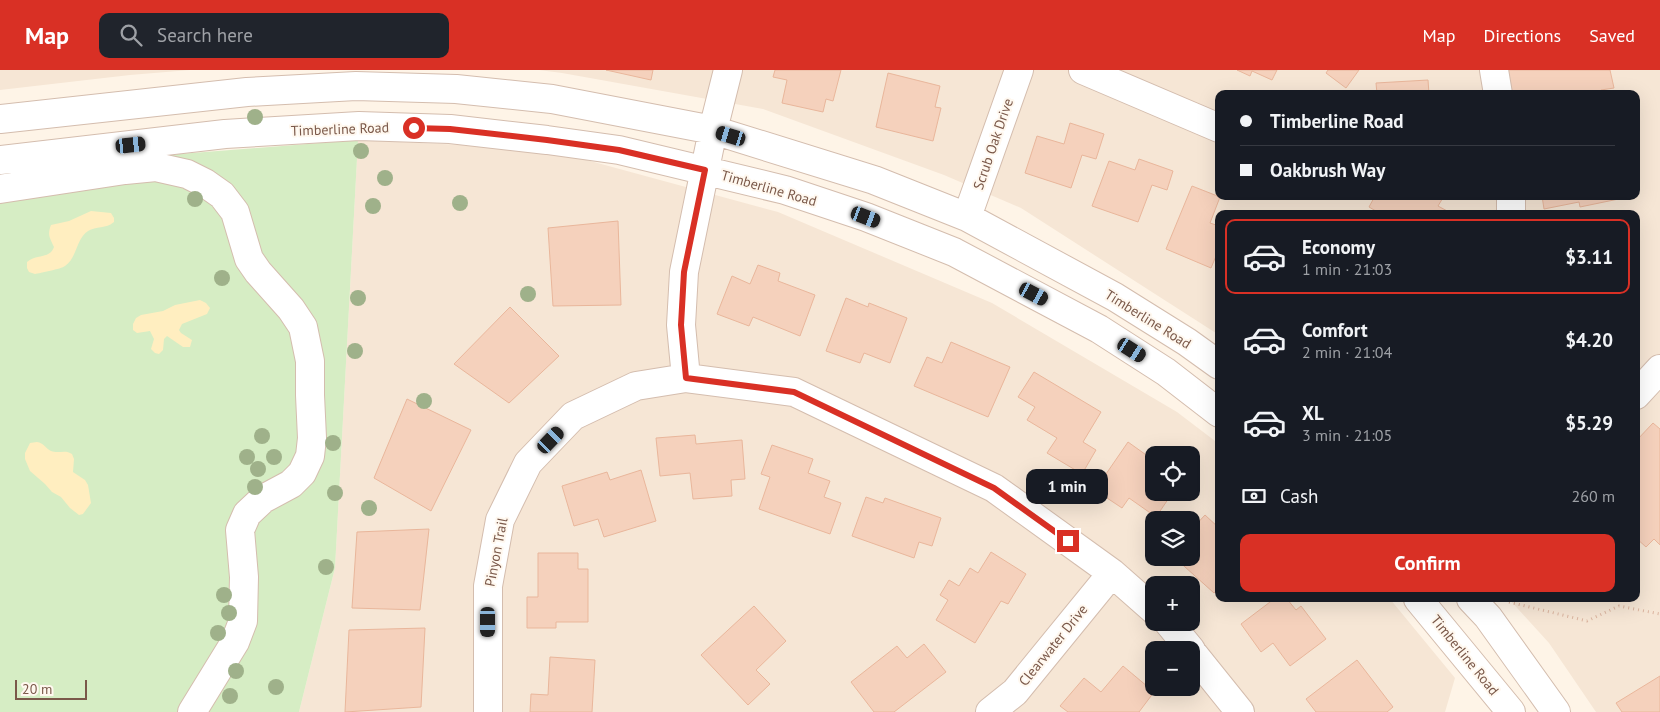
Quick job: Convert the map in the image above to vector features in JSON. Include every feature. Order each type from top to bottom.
[{"type":"street","points":[[686,378],[681,325],[684,272],[713,130],[728,70]]},
{"type":"street","name":"Scrub Oak Drive","points":[[967,217],[1019,70]]},
{"type":"street","points":[[1083,70],[1215,126]]},
{"type":"street","points":[[1494,70],[1497,90]]},
{"type":"street","name":"Timberline Road","points":[[0,119],[247,92],[356,86],[456,89],[552,99],[713,130],[874,180],[967,217],[1115,297],[1187,342],[1215,362]]},
{"type":"street","name":"Timberline Road","points":[[0,160],[225,134],[359,126],[450,129],[619,150],[785,190],[866,217],[954,252],[1099,329],[1166,372],[1215,410]]},
{"type":"street","points":[[0,189],[125,170],[156,168],[193,177],[222,195],[235,212],[249,259],[291,309],[303,327],[310,361],[312,438],[310,456],[302,473],[291,484],[263,499],[247,514],[240,530],[244,577],[243,621],[235,642],[192,712]]},
{"type":"street","points":[[1640,391],[1660,369]]},
{"type":"street","name":"Pinyon Trail","points":[[488,712],[488,586],[500,520],[528,463],[573,416],[636,386],[686,378],[794,392],[994,488],[1112,573],[1145,602]]},
{"type":"street","name":"Clearwater Drive","points":[[990,712],[1014,692],[1112,573]]},
{"type":"street","name":"Timberline Road","points":[[1420,602],[1511,712]]},
{"type":"street","points":[[1474,602],[1488,617],[1556,712]]},
{"type":"street","points":[[1175,631],[1184,641]]},
{"type":"street","points":[[1200,661],[1240,712]]},
{"type":"path","points":[[1509,602],[1588,621],[1619,606],[1660,614]]},
{"type":"shaded area","points":[[0,70],[190,70],[0,90]]},
{"type":"shaded area","points":[[539,70],[1660,70],[1660,712],[1596,712],[1549,643],[1512,602],[1640,602],[1640,210],[1215,210],[1215,332],[1021,208],[944,175],[763,109]]},
{"type":"shaded area","points":[[358,140],[546,149],[778,212],[992,303],[1177,412],[1215,441],[1215,602],[1392,602],[1455,678],[1445,712],[299,712],[335,568]]},
{"type":"green space","points":[[358,140],[335,568],[299,712],[0,712],[0,175],[154,156]]},
{"type":"sand","points":[[91,211],[111,213],[114,222],[108,226],[91,229],[84,234],[72,258],[65,266],[35,274],[29,272],[27,262],[46,255],[54,247],[49,234],[51,225],[69,221]]},
{"type":"sand","points":[[200,300],[210,308],[207,314],[182,324],[179,330],[192,340],[190,347],[183,347],[167,336],[164,339],[163,350],[159,354],[155,353],[151,349],[154,339],[150,331],[137,333],[133,330],[136,318],[141,315],[163,311],[175,305]]},
{"type":"sand","points":[[37,442],[51,451],[72,454],[74,459],[73,472],[85,480],[88,485],[91,503],[83,514],[79,515],[70,508],[61,497],[52,492],[30,471],[25,459],[25,453],[30,443]]},
{"type":"building","points":[[606,70],[653,70],[651,80]]},
{"type":"building","points":[[775,70],[841,70],[833,101],[826,99],[823,112],[782,103],[787,80],[773,77]]},
{"type":"building","points":[[1237,70],[1277,70],[1272,80],[1252,71],[1250,76]]},
{"type":"building","points":[[1328,70],[1359,70],[1346,88],[1326,73]]},
{"type":"building","points":[[1507,70],[1610,70],[1614,88],[1601,90],[1511,90]]},
{"type":"building","points":[[888,73],[940,86],[935,107],[941,108],[933,141],[876,127]]},
{"type":"building","points":[[1428,80],[1429,90],[1377,90],[1376,83]]},
{"type":"building","points":[[1070,123],[1104,134],[1096,159],[1082,155],[1071,188],[1025,173],[1037,136],[1064,144]]},
{"type":"building","points":[[1139,159],[1173,171],[1167,190],[1152,185],[1138,222],[1092,206],[1109,161],[1135,170]]},
{"type":"building","points":[[1192,186],[1215,195],[1215,200],[1219,200],[1210,223],[1215,225],[1215,258],[1211,268],[1166,249]]},
{"type":"building","points":[[1373,200],[1442,200],[1438,206],[1445,210],[1374,210],[1369,207]]},
{"type":"building","points":[[1543,200],[1614,200],[1580,207],[1579,202],[1544,209]]},
{"type":"building","points":[[618,221],[621,305],[553,306],[548,228]]},
{"type":"building","points":[[758,265],[780,273],[778,281],[815,295],[800,336],[753,317],[749,326],[717,314],[732,276],[750,284]]},
{"type":"building","points":[[846,298],[868,307],[869,303],[907,318],[890,363],[864,353],[860,363],[826,351]]},
{"type":"building","points":[[510,307],[559,356],[509,403],[454,364]]},
{"type":"building","points":[[951,342],[1010,367],[988,417],[914,386],[927,357],[942,363]]},
{"type":"building","points":[[1034,372],[1101,412],[1083,442],[1096,450],[1082,474],[1047,453],[1057,438],[1027,420],[1035,407],[1018,397]]},
{"type":"building","points":[[407,399],[471,430],[431,511],[374,478]]},
{"type":"building","points":[[1653,423],[1660,429],[1660,545],[1654,539],[1646,547],[1640,542],[1640,437]]},
{"type":"building","points":[[695,435],[696,444],[742,440],[745,479],[731,480],[732,496],[693,499],[690,473],[660,476],[656,438]]},
{"type":"building","points":[[1128,442],[1145,454],[1145,501],[1167,501],[1160,511],[1147,511],[1129,498],[1122,508],[1095,490]]},
{"type":"building","points":[[772,445],[813,459],[808,473],[830,481],[824,497],[841,503],[830,534],[759,509],[770,477],[761,474]]},
{"type":"building","points":[[641,470],[656,521],[604,537],[598,519],[574,526],[562,486],[607,472],[610,480]]},
{"type":"building","points":[[866,497],[883,503],[885,498],[941,518],[932,546],[919,542],[914,558],[852,536]]},
{"type":"building","points":[[1205,515],[1215,524],[1215,592],[1200,580],[1200,576],[1195,576],[1184,566],[1200,566],[1200,520]]},
{"type":"building","points":[[429,529],[420,610],[352,608],[357,532]]},
{"type":"building","points":[[991,552],[1026,574],[1008,604],[1001,601],[975,643],[936,620],[948,600],[940,595],[949,580],[959,586],[970,568],[978,573]]},
{"type":"building","points":[[538,553],[578,553],[578,569],[588,569],[588,622],[556,622],[556,628],[527,628],[527,597],[538,597]]},
{"type":"building","points":[[1270,602],[1289,602],[1296,610],[1301,606],[1326,639],[1290,666],[1273,643],[1261,652],[1241,624]]},
{"type":"building","points":[[754,606],[786,641],[756,670],[770,684],[748,705],[701,655]]},
{"type":"building","points":[[425,628],[421,707],[345,712],[349,630]]},
{"type":"building","points":[[924,644],[946,672],[894,712],[874,712],[851,682],[897,646],[907,658]]},
{"type":"building","points":[[550,657],[595,660],[592,712],[530,712],[531,694],[548,695]]},
{"type":"building","points":[[1357,660],[1393,707],[1387,712],[1316,712],[1306,699]]},
{"type":"building","points":[[1123,666],[1145,684],[1145,696],[1151,696],[1139,712],[1068,712],[1060,706],[1084,678],[1101,692]]},
{"type":"building","points":[[1660,676],[1660,712],[1622,712],[1616,703]]},
{"type":"route","points":[[414,128],[450,129],[619,150],[705,170],[684,272],[681,325],[686,378],[794,392],[994,488],[1068,541]]}]
